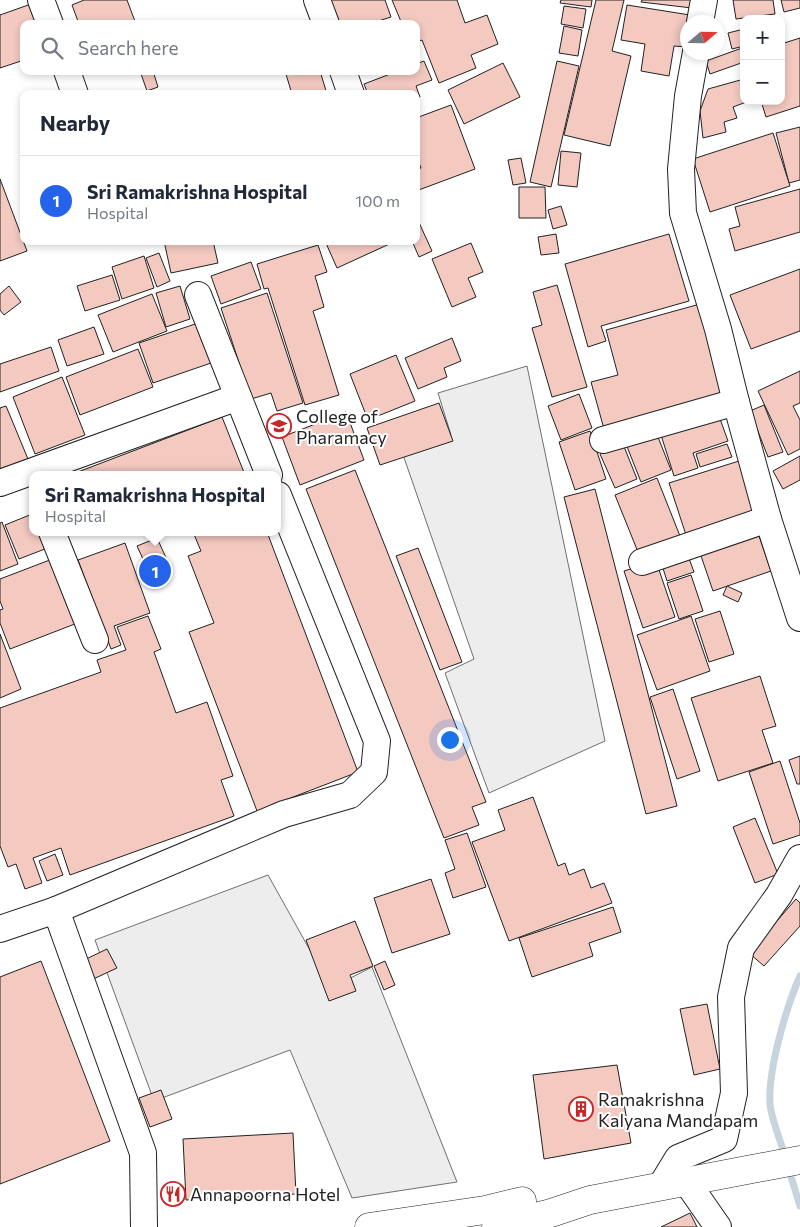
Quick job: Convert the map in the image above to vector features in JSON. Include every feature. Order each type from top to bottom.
[{"type":"main road","points":[[496,1227],[555,1220],[590,1200],[800,1160]]},
{"type":"main road","points":[[370,1227],[485,1210],[556,1192],[590,1200]]},
{"type":"street","points":[[41,0],[48,20]]},
{"type":"street","points":[[317,0],[324,20]]},
{"type":"street","points":[[701,15],[704,0]]},
{"type":"street","points":[[695,60],[688,96],[681,170],[683,213],[718,329],[768,518],[800,618]]},
{"type":"street","points":[[67,75],[73,90]]},
{"type":"street","points":[[344,75],[350,90]]},
{"type":"street","points":[[198,295],[267,471]]},
{"type":"street","points":[[48,471],[238,397]]},
{"type":"street","points":[[603,440],[736,402]]},
{"type":"street","points":[[0,483],[29,478]]},
{"type":"street","points":[[0,929],[56,910],[284,814],[350,796],[374,772],[377,741],[281,502]]},
{"type":"street","points":[[642,562],[768,518]]},
{"type":"street","points":[[54,536],[95,640]]},
{"type":"street","points":[[718,1227],[683,1182],[678,1158],[724,1139],[734,1093],[731,997],[741,948],[779,895],[800,858]]},
{"type":"street","points":[[56,910],[143,1153],[144,1227]]},
{"type":"shaded area","points":[[527,366],[605,741],[489,793],[445,673],[474,659],[401,449],[451,435],[438,393]]},
{"type":"shaded area","points":[[268,875],[331,988],[372,967],[457,1182],[352,1198],[290,1050],[154,1101],[95,940]]},
{"type":"building","points":[[84,0],[127,0],[134,20],[78,20],[72,5]]},
{"type":"building","points":[[328,0],[385,0],[391,17],[382,20],[334,20]]},
{"type":"building","points":[[392,0],[457,0],[465,23],[487,15],[498,44],[471,55],[476,68],[439,83],[422,40],[420,41],[420,20],[400,20]]},
{"type":"building","points":[[561,0],[592,0],[591,7],[560,3]]},
{"type":"building","points":[[596,0],[624,0],[612,51],[631,56],[610,146],[564,135]]},
{"type":"building","points":[[642,0],[692,0],[692,8],[641,2]]},
{"type":"building","points":[[733,0],[773,0],[775,14],[740,15],[740,18],[736,19]]},
{"type":"building","points":[[781,0],[800,0],[800,8],[784,12]]},
{"type":"building","points":[[31,4],[37,20],[20,20],[20,61],[0,68],[0,15]]},
{"type":"building","points":[[627,5],[690,15],[680,15],[680,46],[674,46],[669,76],[641,71],[645,44],[621,40]]},
{"type":"building","points":[[564,6],[586,9],[583,28],[561,24]]},
{"type":"building","points":[[564,26],[582,30],[578,56],[559,53]]},
{"type":"building","points":[[740,30],[740,47],[732,49],[728,33]]},
{"type":"building","points":[[800,38],[800,106],[766,117],[762,105],[785,105],[785,43]]},
{"type":"building","points":[[740,49],[740,63],[710,74],[706,61],[725,60],[725,54]]},
{"type":"building","points":[[424,61],[432,80],[416,86],[417,90],[366,90],[364,84],[388,75],[420,75],[420,62]]},
{"type":"building","points":[[557,61],[579,66],[551,187],[530,182]]},
{"type":"building","points":[[503,63],[520,97],[464,124],[448,90]]},
{"type":"building","points":[[141,75],[154,75],[158,87],[147,90]]},
{"type":"building","points":[[286,75],[321,75],[326,90],[291,90]]},
{"type":"building","points":[[740,80],[740,104],[733,107],[737,118],[724,122],[726,132],[703,138],[700,111],[708,89]]},
{"type":"building","points":[[451,105],[475,169],[420,190],[420,117]]},
{"type":"building","points":[[800,127],[800,180],[789,183],[776,133]]},
{"type":"building","points":[[773,133],[790,186],[710,212],[693,159]]},
{"type":"building","points":[[561,151],[581,153],[577,187],[558,185]]},
{"type":"building","points":[[521,158],[526,183],[513,185],[508,160]]},
{"type":"building","points":[[0,179],[20,232],[20,245],[25,245],[27,251],[0,261]]},
{"type":"building","points":[[519,187],[545,187],[546,218],[519,218]]},
{"type":"building","points":[[800,189],[800,232],[735,251],[729,229],[740,226],[735,207]]},
{"type":"building","points":[[561,206],[567,225],[553,229],[548,210]]},
{"type":"building","points":[[420,225],[432,251],[419,257],[414,245],[420,245]]},
{"type":"building","points":[[556,234],[559,253],[541,255],[538,237]]},
{"type":"building","points":[[669,234],[689,301],[601,326],[606,341],[588,347],[565,264]]},
{"type":"building","points":[[471,243],[483,272],[468,278],[476,297],[452,307],[432,259]]},
{"type":"building","points":[[165,245],[214,245],[218,263],[171,273]]},
{"type":"building","points":[[318,245],[327,272],[315,276],[324,307],[313,311],[339,395],[305,405],[268,288],[264,289],[257,264]]},
{"type":"building","points":[[327,245],[387,245],[337,268]]},
{"type":"building","points":[[159,253],[170,281],[157,287],[146,258]]},
{"type":"building","points":[[144,256],[154,288],[122,299],[112,267]]},
{"type":"building","points":[[251,262],[261,289],[221,304],[211,276]]},
{"type":"building","points":[[800,269],[800,331],[751,349],[730,295]]},
{"type":"building","points":[[112,275],[120,300],[85,311],[77,286]]},
{"type":"building","points":[[557,285],[587,387],[552,397],[532,328],[542,325],[533,292]]},
{"type":"building","points":[[9,286],[21,302],[4,315],[0,310],[0,294]]},
{"type":"building","points":[[180,286],[190,319],[166,327],[156,293]]},
{"type":"building","points":[[267,293],[303,403],[277,411],[271,393],[251,399],[221,308]]},
{"type":"building","points":[[152,294],[167,331],[113,352],[98,315]]},
{"type":"building","points":[[700,304],[725,395],[604,429],[591,382],[618,375],[606,330]]},
{"type":"building","points":[[198,323],[211,363],[153,383],[139,343]]},
{"type":"building","points":[[94,327],[104,354],[67,366],[58,340]]},
{"type":"building","points":[[452,338],[461,361],[444,368],[447,377],[418,389],[405,358]]},
{"type":"building","points":[[51,347],[59,371],[0,392],[0,364]]},
{"type":"building","points":[[138,349],[153,387],[80,415],[66,377]]},
{"type":"building","points":[[396,355],[415,401],[368,420],[350,374]]},
{"type":"building","points":[[800,371],[800,403],[793,406],[800,420],[800,449],[788,455],[758,391]]},
{"type":"building","points":[[62,377],[85,435],[35,454],[13,397]]},
{"type":"building","points":[[579,394],[592,428],[561,440],[548,406]]},
{"type":"building","points":[[439,403],[453,441],[380,465],[367,428]]},
{"type":"building","points":[[764,405],[783,452],[768,457],[750,411]]},
{"type":"building","points":[[6,406],[28,459],[0,470],[0,408]]},
{"type":"building","points":[[346,412],[364,460],[300,485],[282,437]]},
{"type":"building","points":[[719,416],[728,441],[693,453],[698,468],[674,476],[661,435]]},
{"type":"building","points":[[222,417],[243,471],[80,471]]},
{"type":"building","points":[[590,431],[606,479],[575,490],[559,442]]},
{"type":"building","points":[[656,432],[671,470],[641,482],[626,444]]},
{"type":"building","points":[[623,444],[637,479],[615,488],[600,454]]},
{"type":"building","points":[[727,444],[732,457],[700,467],[696,454]]},
{"type":"building","points":[[800,456],[800,480],[783,489],[773,471]]},
{"type":"building","points":[[739,461],[757,516],[687,538],[669,483]]},
{"type":"building","points":[[355,470],[486,802],[472,807],[479,825],[444,838],[306,489]]},
{"type":"building","points":[[657,478],[680,536],[638,552],[615,495]]},
{"type":"building","points":[[595,489],[677,806],[646,814],[564,497]]},
{"type":"building","points":[[29,515],[29,536],[46,536],[50,547],[19,559],[5,525]]},
{"type":"building","points":[[2,522],[18,564],[0,571],[0,523]]},
{"type":"building","points":[[758,533],[771,571],[713,591],[700,553]]},
{"type":"building","points":[[195,536],[269,536],[358,772],[257,811],[189,632],[214,623],[188,556],[201,551]]},
{"type":"building","points":[[157,538],[169,564],[149,572],[137,546]]},
{"type":"building","points":[[125,543],[150,613],[114,626],[121,645],[111,649],[78,560]]},
{"type":"building","points":[[418,548],[462,662],[440,670],[396,556]]},
{"type":"building","points":[[687,553],[694,572],[667,581],[661,562]]},
{"type":"building","points":[[55,558],[80,622],[10,649],[0,623],[0,610],[3,609],[0,601],[0,579]]},
{"type":"building","points":[[656,561],[675,617],[643,628],[624,571]]},
{"type":"building","points":[[691,575],[703,611],[679,619],[667,583]]},
{"type":"building","points":[[727,586],[742,593],[738,602],[723,595]]},
{"type":"building","points":[[720,611],[734,654],[709,662],[695,619]]},
{"type":"building","points":[[148,616],[161,649],[154,652],[176,713],[207,702],[233,776],[221,780],[234,816],[70,875],[61,848],[33,858],[42,883],[25,889],[16,864],[8,867],[0,846],[0,708],[101,672],[97,660],[126,650],[117,627]]},
{"type":"building","points":[[691,616],[710,671],[657,690],[637,635]]},
{"type":"building","points":[[0,634],[21,689],[0,698]]},
{"type":"building","points":[[760,676],[776,726],[762,730],[773,763],[718,781],[691,698]]},
{"type":"building","points":[[673,689],[700,771],[677,779],[650,697]]},
{"type":"building","points":[[800,756],[800,784],[797,784],[789,760]]},
{"type":"building","points":[[780,761],[800,823],[800,835],[773,844],[749,772]]},
{"type":"building","points":[[533,797],[558,866],[565,863],[569,875],[584,869],[591,888],[604,883],[612,903],[509,941],[472,842],[505,830],[498,810]]},
{"type":"building","points":[[755,818],[778,874],[755,883],[733,827]]},
{"type":"building","points":[[467,833],[486,887],[453,898],[445,873],[455,869],[445,840]]},
{"type":"building","points":[[55,854],[63,875],[47,881],[39,861]]},
{"type":"building","points":[[431,879],[450,934],[392,953],[374,898]]},
{"type":"building","points":[[796,899],[800,903],[800,926],[764,966],[749,953]]},
{"type":"building","points":[[613,907],[621,932],[589,943],[593,956],[532,977],[519,938]]},
{"type":"building","points":[[355,921],[373,966],[350,975],[356,991],[329,1001],[306,940]]},
{"type":"building","points":[[107,949],[117,968],[89,981],[80,962]]},
{"type":"building","points":[[41,961],[110,1141],[0,1184],[0,977]]},
{"type":"building","points":[[385,961],[395,985],[384,990],[374,966]]},
{"type":"building","points":[[707,1004],[720,1069],[694,1075],[680,1009]]},
{"type":"building","name":"Ramakrishna Kalyana Mandapam","points":[[617,1065],[631,1143],[544,1159],[533,1075]]},
{"type":"building","points":[[161,1090],[172,1119],[150,1127],[139,1098]]},
{"type":"building","points":[[293,1133],[296,1194],[186,1200],[183,1139]]},
{"type":"building","points":[[690,1213],[697,1227],[661,1227]]},
{"type":"waterway","points":[[785,1156],[771,1110],[770,1090],[779,1039],[800,976]]},
{"type":"waterway","points":[[788,1167],[800,1206]]},
{"type":"place","name":"College of Pharamacy","points":[[279,426]]},
{"type":"place","name":"Sri Ramakrishna Hospital","points":[[155,571]]},
{"type":"place","name":"Ramakrishna Kalyana Mandapam","points":[[581,1109]]},
{"type":"place","name":"Annapoorna Hotel","points":[[173,1194]]}]
